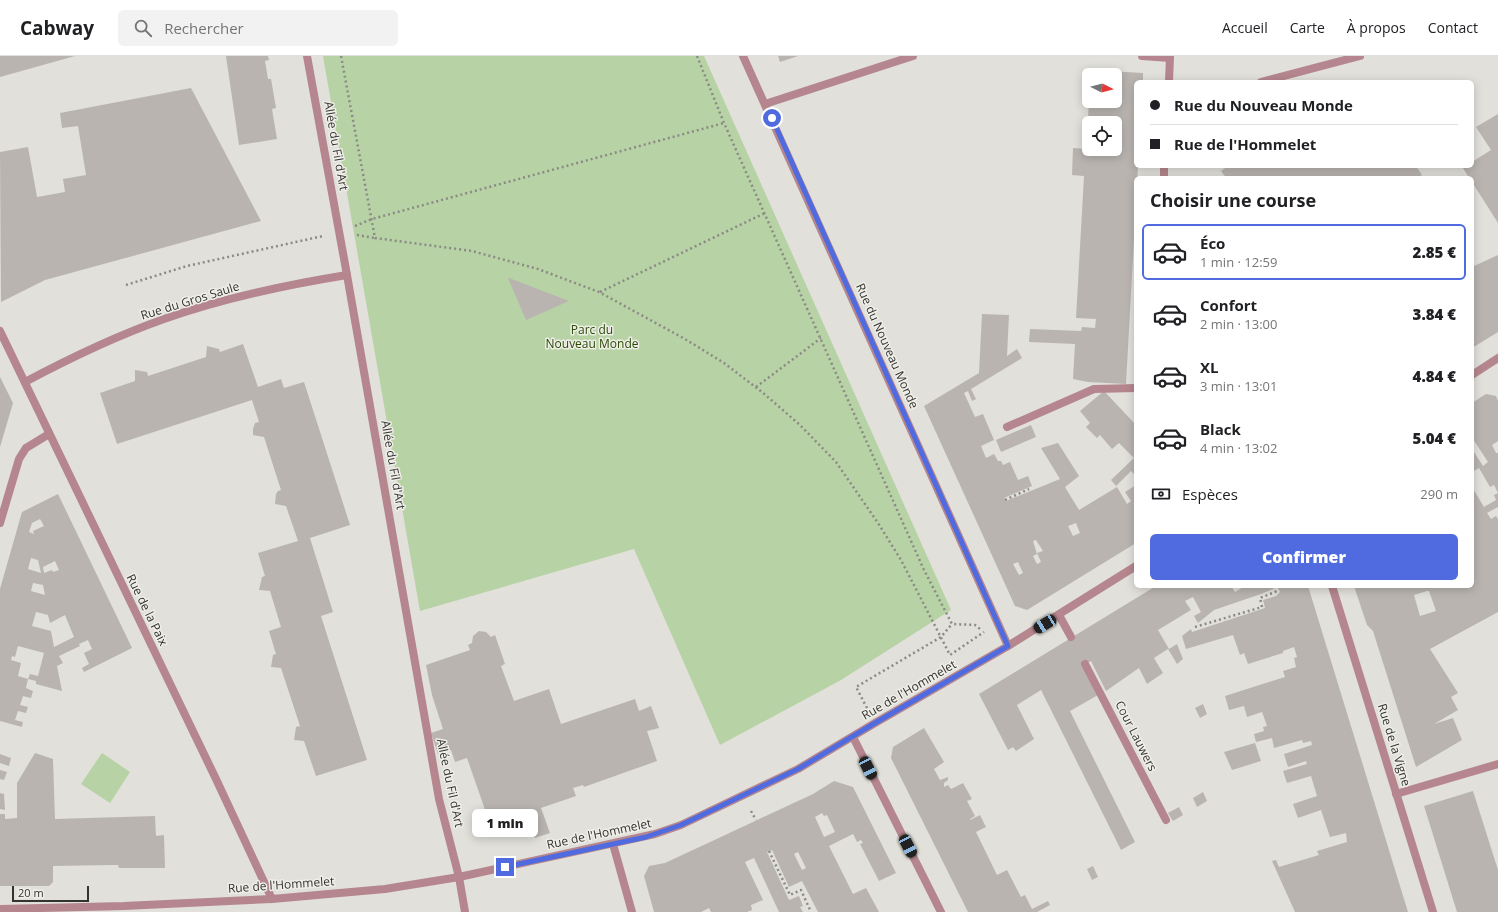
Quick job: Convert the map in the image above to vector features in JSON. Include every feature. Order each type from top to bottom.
[{"type":"street","name":"Allée du Fil d'Art","points":[[307,56],[439,799],[459,877],[465,912]]},
{"type":"street","name":"Rue du Nouveau Monde","points":[[744,56],[1008,646]]},
{"type":"street","points":[[765,104],[913,56]]},
{"type":"street","points":[[1142,56],[1170,57],[1169,80]]},
{"type":"street","points":[[1269,80],[1360,56]]},
{"type":"street","name":"Rue du Gros Saule","points":[[25,382],[79,353],[163,319],[219,302],[304,282],[347,275]]},
{"type":"street","name":"Rue de la Paix","points":[[0,331],[216,779],[272,899]]},
{"type":"street","points":[[1474,374],[1498,358]]},
{"type":"street","points":[[1007,427],[1094,389],[1134,388]]},
{"type":"street","points":[[0,523],[19,459],[26,448],[49,434]]},
{"type":"street","name":"Rue de l'Hommelet","points":[[0,909],[124,906],[272,899],[385,889],[459,877],[655,834],[681,825],[781,779],[1008,646],[1134,567]]},
{"type":"street","name":"Rue de la Vigne","points":[[1333,588],[1433,912]]},
{"type":"street","points":[[1059,615],[1071,638]]},
{"type":"street","name":"Cour Lauwers","points":[[1085,664],[1166,820]]},
{"type":"street","points":[[853,737],[941,912]]},
{"type":"street","points":[[1396,794],[1498,764]]},
{"type":"street","points":[[613,844],[632,912]]},
{"type":"path","points":[[341,56],[376,238],[472,251],[538,269],[600,292],[685,339],[724,363],[756,387],[800,425],[836,462],[878,523],[901,560],[950,655],[984,631]]},
{"type":"path","points":[[697,56],[724,122],[924,570],[952,624]]},
{"type":"path","points":[[372,219],[724,122]]},
{"type":"path","points":[[600,292],[765,213]]},
{"type":"path","points":[[126,285],[187,266],[267,247],[339,233]]},
{"type":"path","points":[[756,387],[821,338]]},
{"type":"path","points":[[1005,500],[1029,489]]},
{"type":"path","points":[[1195,628],[1262,607],[1260,598],[1279,589]]},
{"type":"path","points":[[952,624],[974,625],[1008,646]]},
{"type":"path","points":[[875,723],[856,687],[941,637],[952,624]]},
{"type":"path","points":[[769,851],[790,895],[801,890],[812,912]]},
{"type":"green space","name":"Parc du Nouveau Monde","points":[[323,56],[704,56],[951,610],[841,680],[720,745],[634,549],[420,611]]},
{"type":"green space","points":[[102,753],[130,772],[110,803],[81,784]]},
{"type":"building","points":[[0,56],[75,56],[0,77]]},
{"type":"building","points":[[226,56],[268,56],[269,60],[265,61],[268,79],[271,79],[276,108],[272,109],[277,139],[239,145]]},
{"type":"building","points":[[778,56],[798,56],[780,62]]},
{"type":"building","points":[[1122,72],[1143,73],[1143,80],[1134,80],[1134,168],[1138,168],[1137,176],[1134,176],[1134,239],[1126,384],[1088,382],[1073,379],[1075,344],[1029,342],[1030,329],[1081,331],[1082,327],[1095,328],[1096,319],[1076,318],[1084,176],[1072,175],[1073,148],[1082,149],[1082,156],[1122,156],[1122,116],[1088,116],[1089,108],[1122,108]]},
{"type":"building","points":[[191,88],[261,221],[45,280],[1,302],[0,152],[28,147],[37,197],[65,192],[63,179],[86,175],[78,126],[62,128],[60,113]]},
{"type":"building","points":[[1498,114],[1498,223],[1474,185],[1474,176],[1468,176],[1463,168],[1474,168],[1474,161],[1491,150],[1476,127]]},
{"type":"building","points":[[1225,168],[1417,168],[1422,175],[1225,176],[1221,171]]},
{"type":"building","points":[[1498,255],[1498,332],[1474,347],[1474,266]]},
{"type":"building","points":[[509,278],[569,301],[526,320]]},
{"type":"building","points":[[982,314],[1009,315],[1007,356],[1017,349],[1022,358],[971,389],[976,399],[972,401],[968,391],[964,393],[975,417],[983,414],[994,440],[981,446],[986,458],[994,454],[998,461],[1001,461],[1003,465],[1010,462],[1018,480],[1028,476],[1032,486],[1004,498],[1006,501],[1060,479],[1041,448],[1058,443],[1079,476],[1065,487],[1079,510],[1117,487],[1127,504],[1131,501],[1125,492],[1134,486],[1134,544],[1027,610],[1015,606],[924,406],[979,373]],"holes":[[[1076,523],[1080,533],[1073,536],[1068,526]],[[1036,540],[1043,551],[1037,553],[1041,562],[1037,564],[1033,556],[1037,554],[1033,541]],[[1018,562],[1023,573],[1019,575],[1013,564]]]},
{"type":"building","points":[[243,344],[258,387],[281,379],[284,388],[304,382],[350,525],[310,538],[333,612],[321,616],[367,760],[316,776],[304,741],[294,740],[296,727],[300,726],[281,668],[271,667],[273,655],[276,654],[269,631],[281,627],[270,591],[259,590],[262,577],[265,576],[258,553],[298,541],[286,506],[275,504],[276,494],[281,490],[264,437],[253,435],[255,423],[259,422],[252,400],[117,444],[100,393],[135,381],[135,370],[147,372],[148,376],[206,357],[207,346],[219,349],[220,352]]},
{"type":"building","points":[[0,377],[13,403],[0,447]]},
{"type":"building","points":[[1104,391],[1134,423],[1134,458],[1119,443],[1112,449],[1100,435],[1097,438],[1086,427],[1090,423],[1080,411]]},
{"type":"building","points":[[1486,394],[1496,396],[1498,401],[1498,441],[1492,445],[1496,453],[1498,453],[1498,493],[1494,485],[1490,487],[1479,468],[1474,471],[1474,452],[1483,466],[1488,462],[1474,441],[1474,402]]},
{"type":"building","points":[[1031,425],[1036,437],[1001,452],[996,440]]},
{"type":"building","points":[[1134,458],[1134,474],[1131,471],[1116,486],[1111,480]]},
{"type":"building","points":[[1474,490],[1484,507],[1496,500],[1494,495],[1498,493],[1498,507],[1487,513],[1491,519],[1496,516],[1498,519],[1498,612],[1430,649],[1458,693],[1451,697],[1458,710],[1434,724],[1453,718],[1462,740],[1416,767],[1373,631],[1367,625],[1355,588],[1474,588]],"holes":[[[1429,591],[1436,611],[1420,616],[1414,595]]]},
{"type":"building","points":[[58,494],[132,648],[84,672],[82,668],[89,664],[84,653],[92,649],[88,640],[79,644],[80,646],[59,656],[63,663],[57,666],[62,691],[36,684],[36,681],[28,679],[26,688],[33,691],[31,698],[23,696],[20,705],[28,707],[26,713],[18,711],[15,720],[23,722],[22,727],[0,721],[0,589],[22,512]],"holes":[[[40,519],[44,526],[33,531],[34,534],[29,532],[32,523]],[[31,558],[38,560],[41,573],[28,569]],[[55,561],[59,570],[53,572],[52,570],[44,573],[43,567]],[[33,583],[43,585],[45,595],[31,591]],[[36,612],[48,615],[50,623],[65,615],[74,637],[54,647],[51,631],[32,626]],[[18,646],[44,653],[38,676],[30,674],[28,679],[18,676],[21,663],[11,660],[12,656],[15,657]]]},
{"type":"building","points":[[1153,588],[1232,588],[1235,592],[1242,588],[1274,588],[1214,610],[1198,623],[1194,616],[1201,612],[1193,597],[1185,601],[1191,610],[1158,630],[1169,649],[1177,644],[1183,659],[1177,664],[1168,649],[1154,658],[1163,673],[1147,684],[1139,668],[1106,691],[1091,661],[1083,666],[1098,695],[1070,711],[1135,842],[1121,850],[1041,690],[1017,705],[1034,739],[1016,751],[1013,747],[1008,750],[979,694]]},
{"type":"building","points":[[1279,588],[1309,588],[1408,912],[1295,912],[1272,861],[1276,860],[1279,867],[1319,855],[1317,851],[1347,842],[1346,833],[1330,837],[1321,810],[1298,818],[1293,804],[1317,796],[1311,776],[1287,783],[1283,771],[1307,764],[1306,761],[1288,767],[1284,754],[1312,745],[1311,741],[1303,743],[1302,740],[1274,748],[1272,738],[1256,742],[1254,734],[1264,731],[1263,727],[1267,726],[1262,712],[1247,717],[1244,706],[1229,710],[1225,696],[1285,677],[1283,671],[1296,667],[1294,658],[1297,657],[1294,647],[1283,651],[1283,653],[1248,664],[1244,653],[1240,655],[1233,635],[1186,649],[1182,636],[1191,629],[1192,632],[1265,608],[1263,600],[1276,596],[1280,592]]},
{"type":"building","points":[[479,631],[486,632],[491,637],[495,635],[505,664],[501,666],[514,701],[549,689],[561,724],[635,699],[639,711],[651,706],[659,728],[647,731],[657,761],[584,787],[583,785],[573,788],[576,796],[541,808],[550,833],[535,838],[525,812],[490,824],[467,758],[455,762],[451,750],[438,754],[431,733],[443,729],[432,695],[426,665],[470,650],[468,645],[472,643],[473,636]]},
{"type":"building","points":[[1203,704],[1207,714],[1200,718],[1195,708]]},
{"type":"building","points":[[924,728],[944,762],[934,769],[940,780],[948,777],[948,780],[944,783],[944,787],[948,785],[951,789],[963,783],[972,799],[967,801],[975,816],[970,820],[980,815],[986,827],[976,832],[997,875],[1007,870],[1021,897],[1025,895],[1032,909],[1048,901],[1050,905],[1037,912],[968,912],[891,758],[893,747]]},
{"type":"building","points":[[1255,743],[1261,761],[1232,770],[1224,752]]},
{"type":"building","points":[[35,753],[53,759],[55,819],[155,816],[156,836],[164,835],[165,868],[119,868],[118,865],[53,866],[53,882],[49,886],[0,886],[0,814],[5,814],[5,819],[17,818],[17,783]]},
{"type":"building","points":[[0,754],[11,758],[9,766],[0,763]]},
{"type":"building","points":[[0,770],[7,772],[4,780],[0,779]]},
{"type":"building","points":[[834,781],[853,787],[896,873],[879,881],[860,844],[863,843],[861,840],[857,842],[853,834],[829,846],[853,894],[866,888],[879,912],[818,912],[802,881],[789,887],[772,850],[767,852],[789,900],[799,896],[803,906],[800,907],[803,912],[779,912],[754,858],[745,862],[763,900],[751,905],[752,910],[747,912],[711,912],[709,908],[701,912],[654,912],[644,876],[649,866],[665,863],[813,794]],"holes":[[[822,813],[824,816],[827,815],[835,832],[824,837],[815,817]],[[798,852],[806,868],[802,870],[794,854]]]},
{"type":"building","points":[[1473,791],[1498,870],[1498,912],[1457,912],[1424,806]]},
{"type":"building","points":[[1203,792],[1207,801],[1197,807],[1193,798]]},
{"type":"building","points":[[0,793],[4,794],[5,810],[0,809]]},
{"type":"building","points":[[1179,807],[1183,815],[1173,821],[1168,813]]},
{"type":"building","points":[[1093,866],[1098,877],[1092,880],[1087,869]]},
{"type":"route","points":[[505,867],[646,837],[681,825],[781,779],[1008,646],[772,118]]}]
